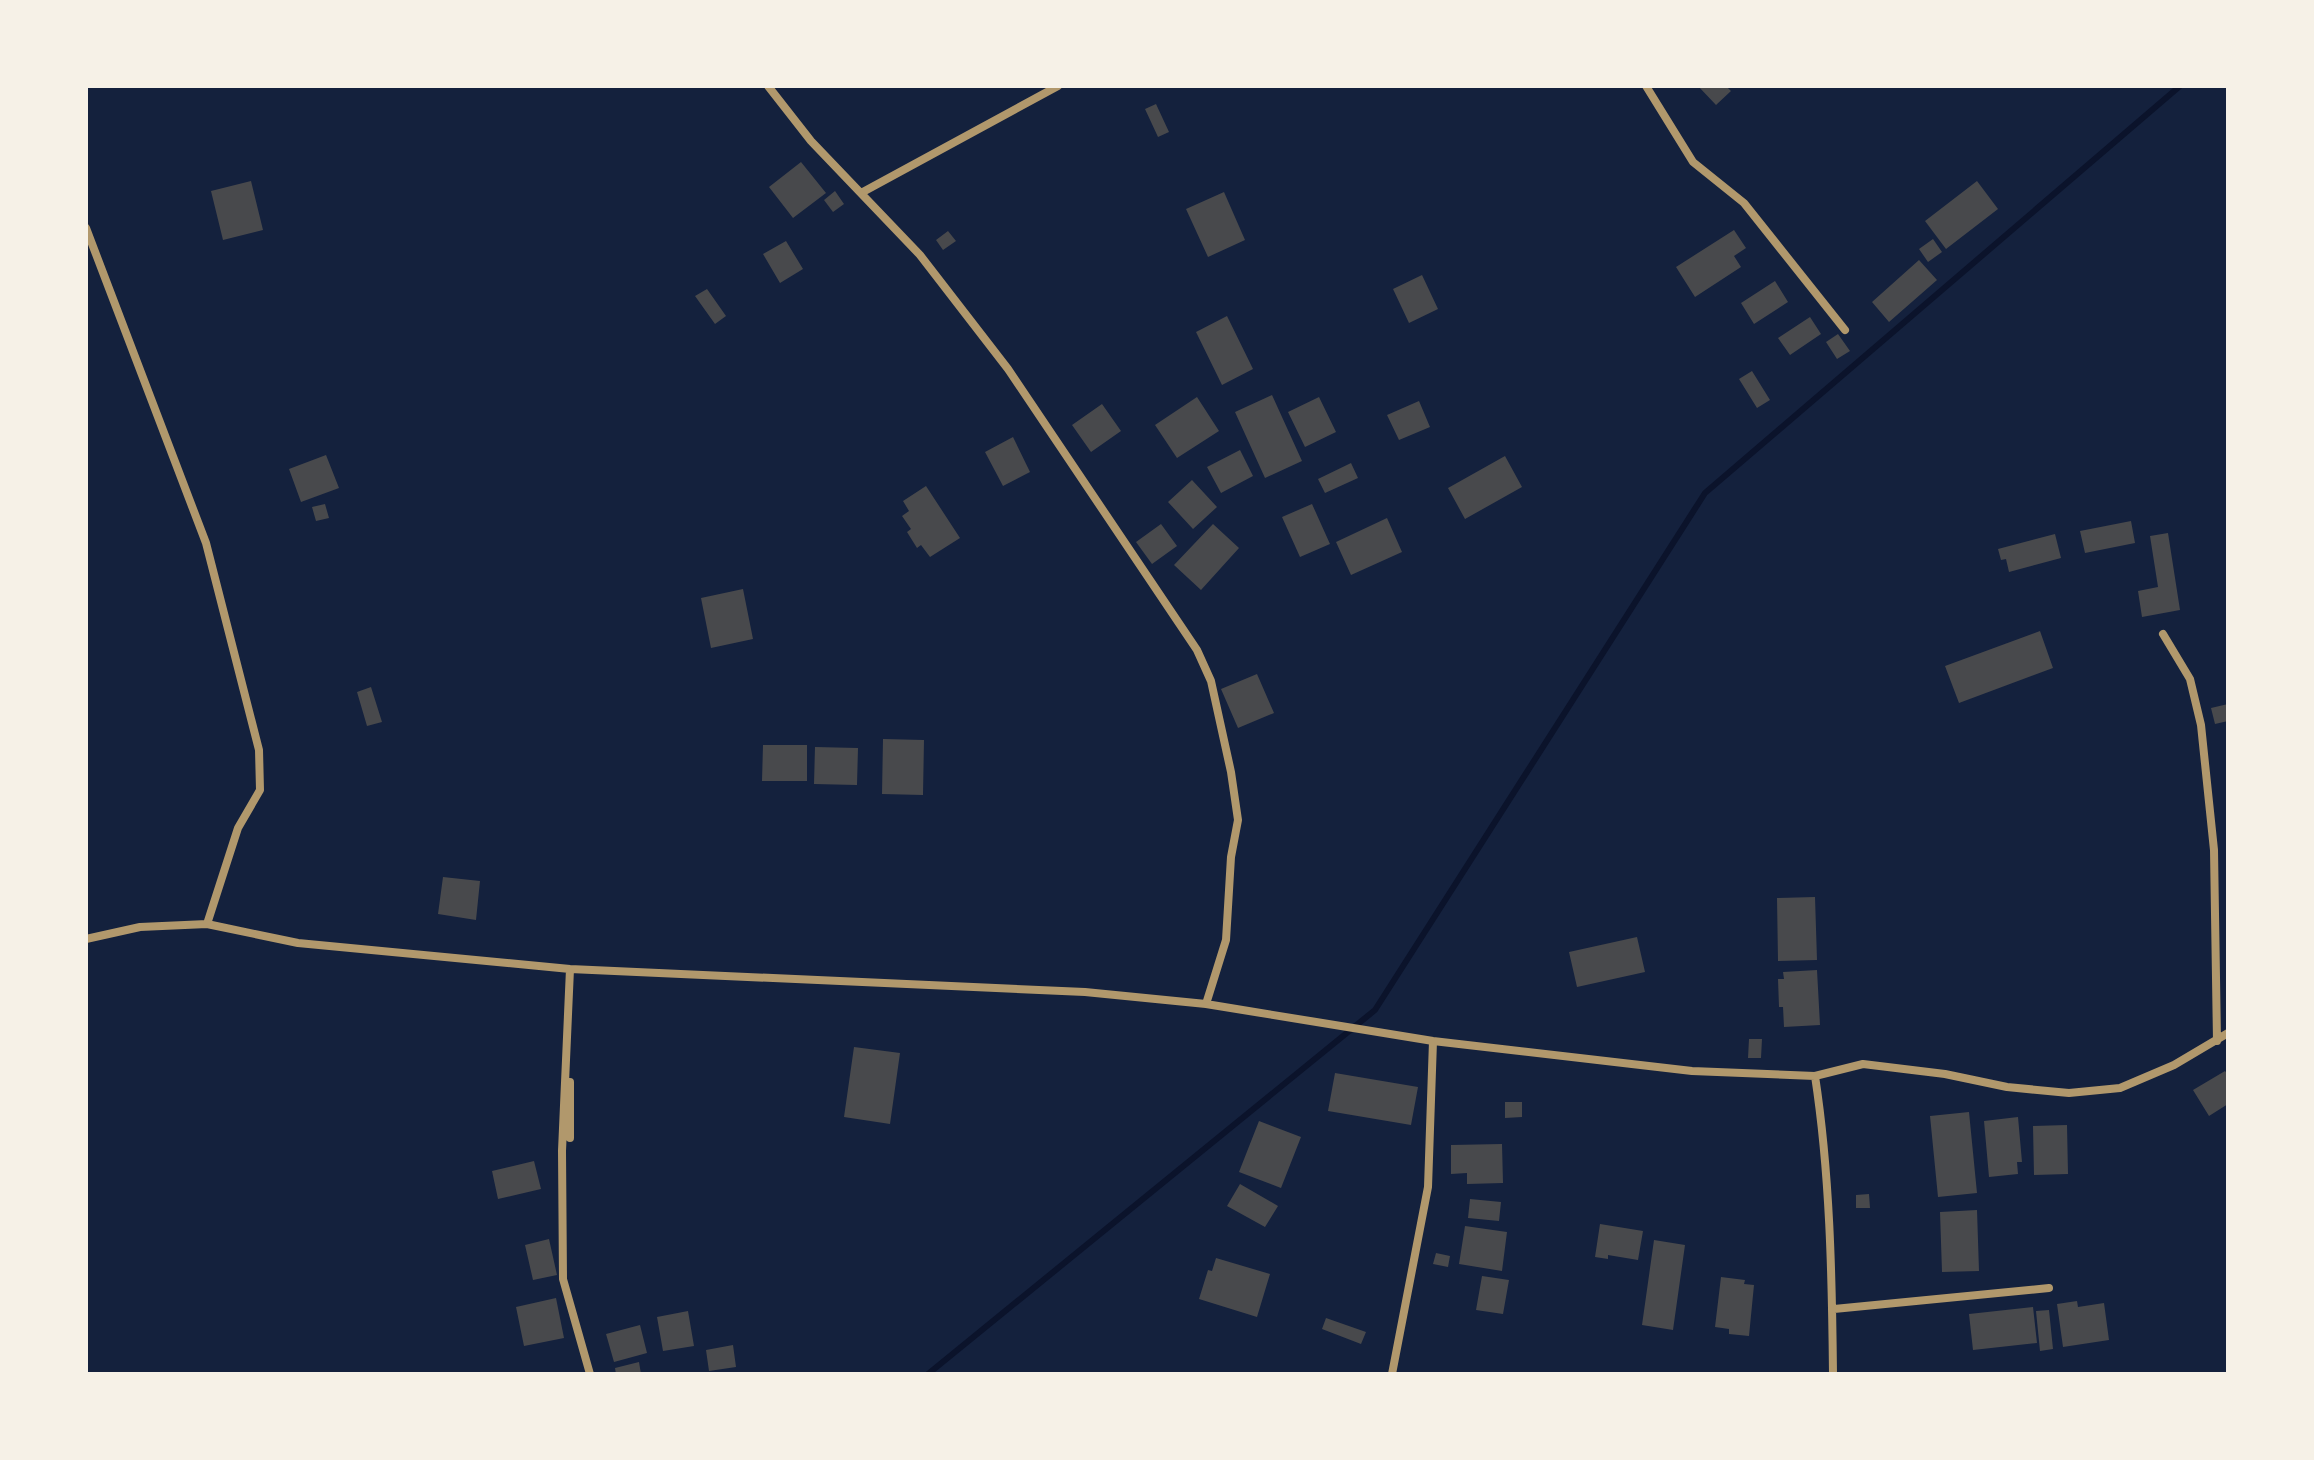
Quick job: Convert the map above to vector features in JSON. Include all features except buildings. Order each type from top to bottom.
[{"type":"street","points":[[768,86],[811,141],[920,255],[1008,369],[1197,650],[1211,681],[1238,820],[1231,857],[1226,940],[1206,1004]]},
{"type":"street","points":[[861,193],[1058,86]]},
{"type":"street","points":[[1646,86],[1693,162],[1744,203],[1845,330]]},
{"type":"street","points":[[86,228],[206,543],[259,750],[260,790],[238,828],[207,924]]},
{"type":"street","points":[[2163,634],[2190,679],[2201,725],[2214,850],[2217,1041]]},
{"type":"street","points":[[86,939],[140,927],[207,924],[298,943],[570,969],[1085,992],[1206,1004],[1433,1041],[1692,1071],[1815,1076],[1863,1064],[1945,1074],[2007,1087],[2069,1093],[2120,1088],[2174,1065],[2228,1033]]},
{"type":"street","points":[[570,969],[570,1138]]},
{"type":"street","points":[[570,969],[562,1151],[563,1279],[590,1374]]},
{"type":"street","points":[[1392,1374],[1428,1187],[1433,1041]]},
{"type":"street","points":[[1815,1076],[1825,1145],[1834,1309],[1833,1374]]},
{"type":"street","points":[[1834,1309],[2049,1288]]},
{"type":"waterway","points":[[928,1374],[1375,1010],[1705,493],[2180,86]]}]
